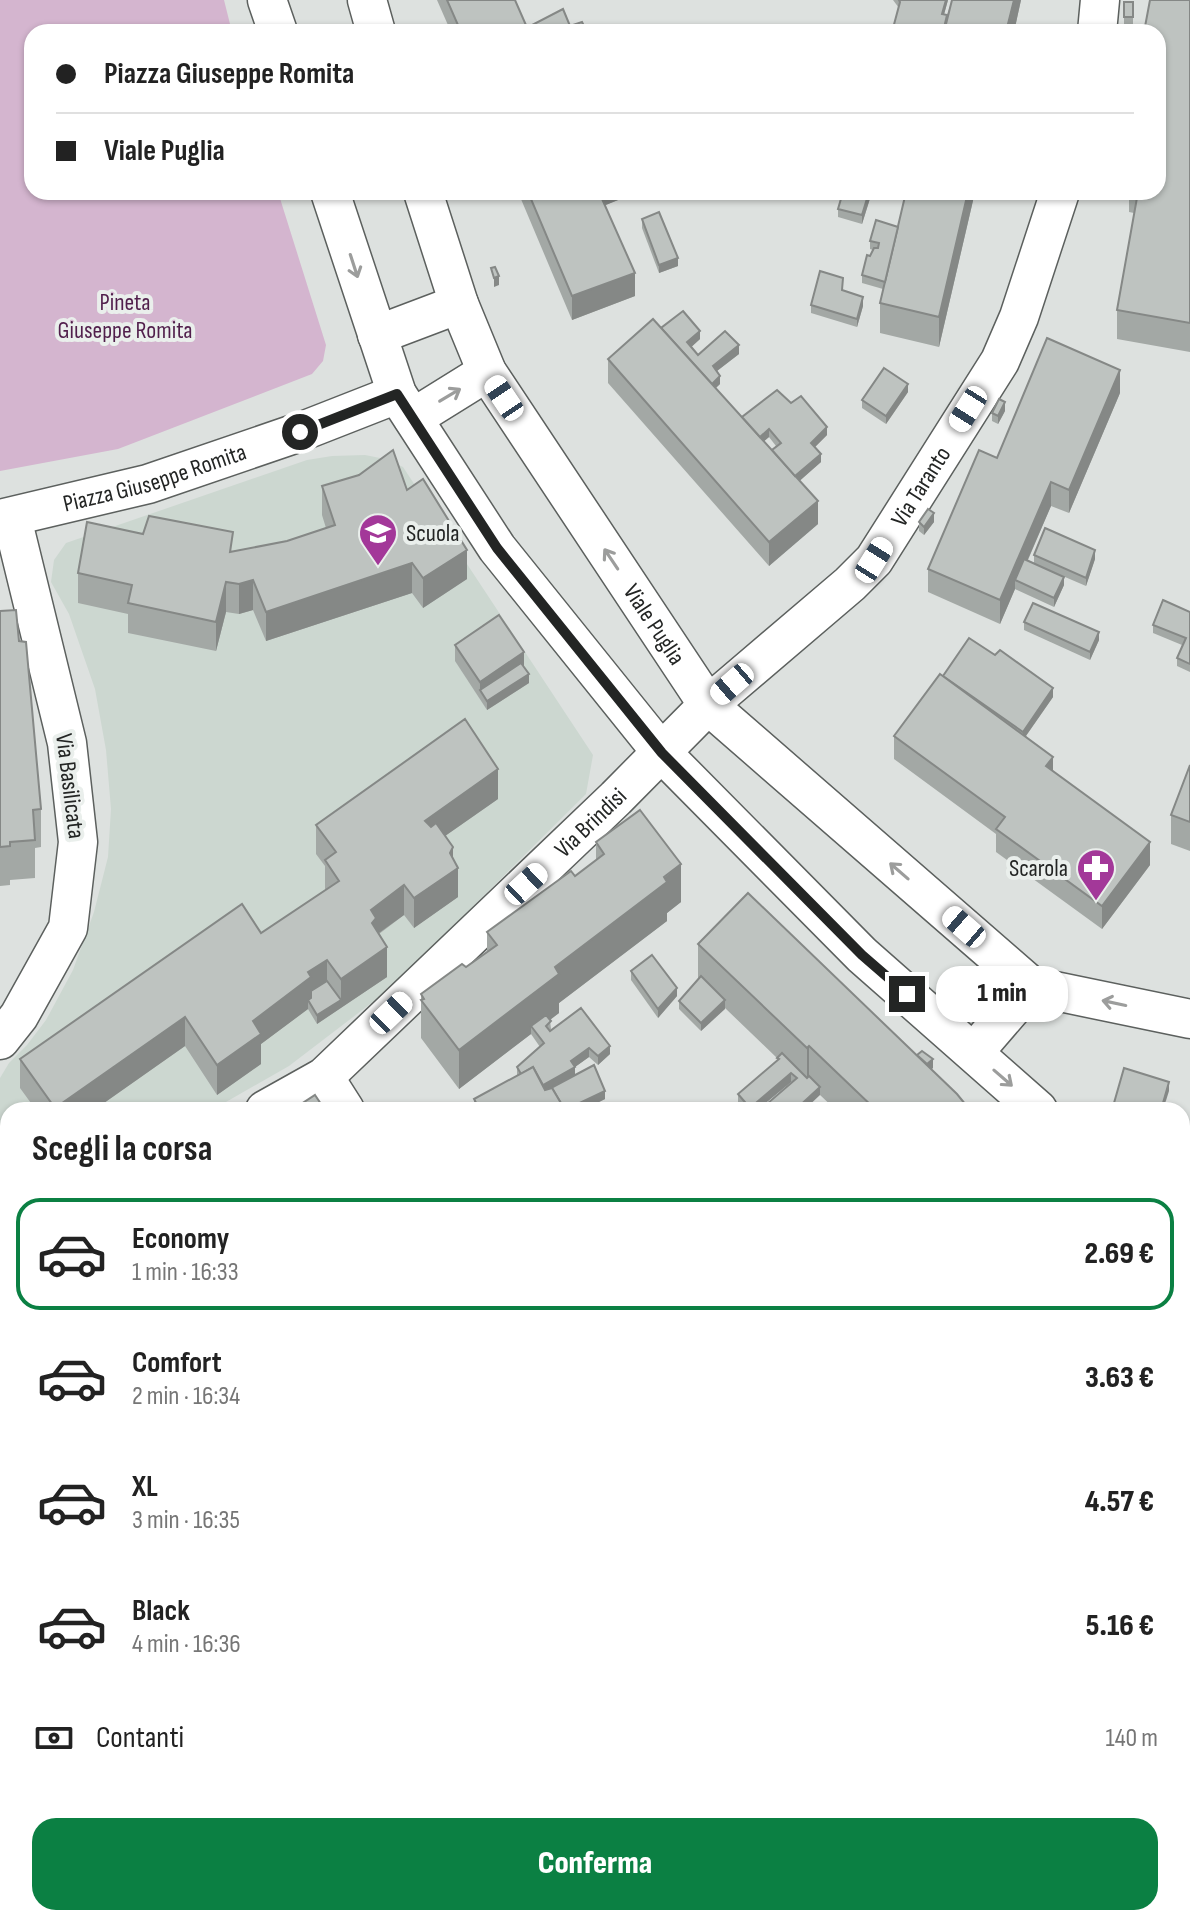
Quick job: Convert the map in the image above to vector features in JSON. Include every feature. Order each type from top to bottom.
[{"type":"street","points":[[267,0],[275,24]]},
{"type":"street","points":[[367,0],[374,24]]},
{"type":"street","points":[[1098,24],[1100,0]]},
{"type":"street","points":[[333,200],[377,335],[405,406],[497,548],[662,753],[862,955],[1029,1102]]},
{"type":"street","name":"Viale Puglia","points":[[426,200],[459,304],[487,372],[708,705],[1031,986],[1190,1019]]},
{"type":"street","name":"Via Taranto","points":[[662,753],[708,705],[874,560],[1000,361],[1019,317],[1057,200]]},
{"type":"street","points":[[377,335],[459,304]]},
{"type":"street","name":"Piazza Giuseppe Romita","points":[[6,518],[148,484],[300,432],[405,406],[487,372]]},
{"type":"street","name":"Via Basilicata","points":[[0,1040],[19,1016],[68,928],[78,842],[67,743],[6,518]]},
{"type":"street","name":"Via Brindisi","points":[[279,1102],[324,1077],[662,753]]},
{"type":"street","points":[[974,1052],[1031,986]]},
{"type":"street","points":[[324,1077],[340,1102]]},
{"type":"shaded area","points":[[365,455],[403,467],[593,755],[586,794],[391,988],[289,1066],[226,1102],[0,1102],[0,1078],[46,1020],[73,970],[94,912],[108,857],[111,809],[106,750],[95,689],[69,614],[51,582],[54,560],[66,543],[307,460]]},
{"type":"green space","name":"Pineta Giuseppe Romita","points":[[0,0],[224,0],[230,24],[24,24],[24,200],[281,200],[326,345],[323,361],[312,374],[118,449],[0,471]]},
{"type":"building","points":[[447,0],[515,0],[526,24],[458,24]]},
{"type":"building","points":[[946,0],[942,14],[947,15],[945,24],[894,24],[900,2]]},
{"type":"building","points":[[952,0],[1014,0],[1008,24],[946,24]]},
{"type":"building","points":[[1150,0],[1190,0],[1190,323],[1117,310],[1137,200],[1166,200],[1166,24],[1146,24]]},
{"type":"building","points":[[1124,2],[1133,2],[1133,17],[1124,17]]},
{"type":"building","points":[[563,9],[569,24],[534,24]]},
{"type":"building","points":[[531,200],[603,200],[635,273],[572,296]]},
{"type":"building","points":[[841,200],[867,200],[862,215],[838,209]]},
{"type":"building","points":[[904,200],[966,200],[939,317],[880,303]]},
{"type":"building","points":[[659,212],[678,258],[659,265],[642,219]]},
{"type":"building","points":[[876,220],[898,227],[885,282],[862,275],[867,255],[870,256],[874,248],[878,248],[879,243],[870,241]]},
{"type":"building","points":[[495,267],[499,276],[494,278],[491,268]]},
{"type":"building","points":[[820,271],[843,278],[842,290],[863,297],[857,319],[811,305]]},
{"type":"building","points":[[683,311],[700,331],[687,342],[698,355],[725,331],[739,345],[713,366],[720,376],[712,384],[661,328]]},
{"type":"building","points":[[653,319],[818,501],[769,542],[608,359]]},
{"type":"building","points":[[1047,338],[1120,370],[1069,490],[1051,482],[1000,600],[928,569],[979,450],[997,458]]},
{"type":"building","points":[[884,368],[908,384],[886,416],[862,400]]},
{"type":"building","points":[[777,390],[791,403],[801,396],[827,427],[811,443],[821,454],[795,476],[772,450],[781,443],[769,429],[760,437],[742,417]]},
{"type":"building","points":[[999,399],[1005,402],[998,416],[992,413]]},
{"type":"building","name":"Scuola","points":[[393,450],[407,490],[423,479],[467,550],[423,578],[412,563],[266,612],[253,580],[239,584],[226,582],[216,622],[128,603],[132,585],[78,573],[87,522],[143,534],[149,516],[233,532],[230,552],[287,541],[335,525],[322,486],[359,475]]},
{"type":"building","points":[[928,509],[934,513],[924,527],[919,522]]},
{"type":"building","points":[[1045,528],[1095,550],[1086,578],[1034,555]]},
{"type":"building","points":[[1024,559],[1064,577],[1054,598],[1015,580]]},
{"type":"building","points":[[1163,600],[1190,612],[1190,664],[1177,658],[1186,638],[1153,625]]},
{"type":"building","points":[[1033,603],[1099,632],[1090,652],[1024,622]]},
{"type":"building","points":[[16,610],[19,641],[26,642],[41,809],[33,810],[35,840],[10,842],[10,846],[0,847],[0,611]]},
{"type":"building","points":[[499,615],[524,652],[480,682],[455,645]]},
{"type":"building","points":[[969,638],[995,655],[1000,650],[1053,688],[1023,732],[943,676]]},
{"type":"building","points":[[521,663],[529,674],[487,701],[480,690]]},
{"type":"building","points":[[940,674],[1053,757],[1046,766],[1150,842],[1102,906],[996,829],[1005,817],[894,736]]},
{"type":"building","points":[[465,719],[498,769],[425,821],[431,827],[436,823],[453,847],[450,853],[458,868],[414,898],[404,885],[371,910],[376,918],[372,923],[387,947],[341,979],[327,960],[308,972],[311,977],[253,1021],[261,1034],[217,1065],[185,1017],[64,1102],[51,1102],[20,1059],[242,904],[261,933],[339,881],[325,860],[336,852],[316,825]]},
{"type":"building","points":[[1190,765],[1190,822],[1171,815]]},
{"type":"building","points":[[640,810],[681,864],[664,877],[667,882],[555,967],[559,974],[459,1050],[421,1000],[424,999],[421,994],[462,964],[466,967],[497,945],[487,932],[571,871],[575,876],[604,854],[596,842]]},
{"type":"building","points":[[748,893],[964,1102],[868,1102],[698,944]]},
{"type":"building","points":[[652,955],[677,988],[658,1009],[631,971]]},
{"type":"building","points":[[701,976],[725,1000],[701,1023],[679,1001]]},
{"type":"building","points":[[327,981],[341,1000],[317,1015],[308,1000],[311,991]]},
{"type":"building","points":[[581,1008],[610,1046],[598,1056],[589,1048],[571,1061],[575,1067],[543,1085],[533,1067],[521,1074],[517,1067],[544,1043],[531,1026],[546,1015],[551,1021],[546,1026],[550,1031]]},
{"type":"building","points":[[922,1051],[933,1059],[927,1064],[917,1055]]},
{"type":"building","points":[[782,1053],[820,1087],[804,1102],[769,1102],[797,1078],[791,1073],[757,1102],[745,1102],[738,1094]]},
{"type":"building","points":[[594,1065],[605,1091],[582,1102],[560,1102],[552,1088],[549,1089]]},
{"type":"building","points":[[533,1067],[545,1090],[552,1088],[560,1102],[476,1102],[474,1099]]},
{"type":"building","points":[[1124,1068],[1169,1082],[1163,1102],[1114,1102]]},
{"type":"building","points":[[315,1095],[320,1102],[304,1102]]},
{"type":"place","name":"Scuola","points":[[378,567]]},
{"type":"place","name":"Scarola","points":[[1096,902]]},
{"type":"route","points":[[300,432],[397,394],[497,548],[662,753],[862,955],[907,994]]}]
